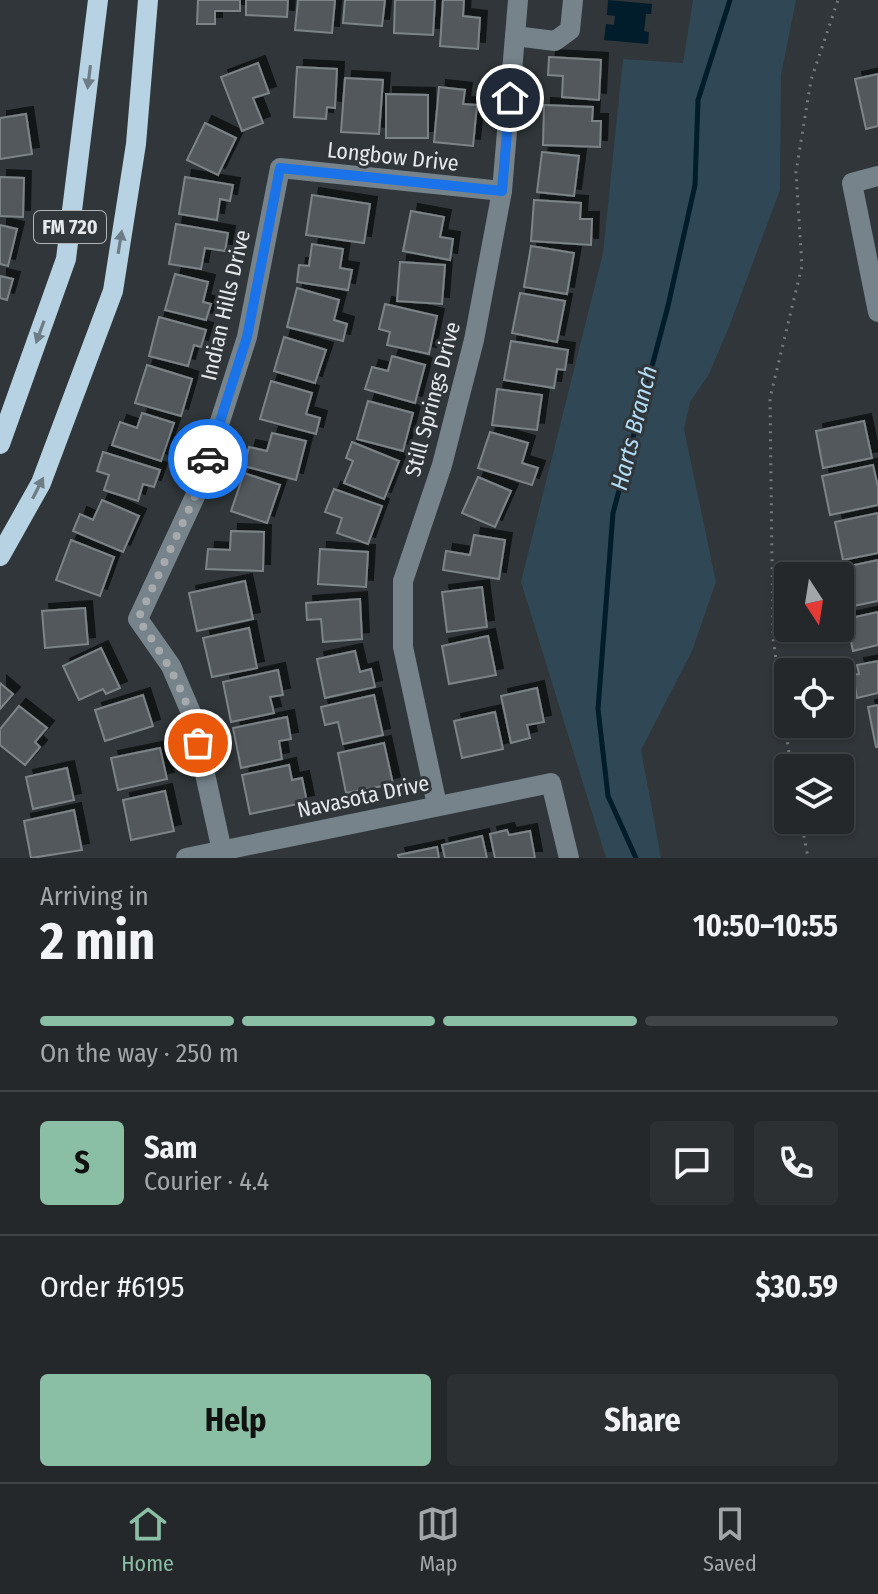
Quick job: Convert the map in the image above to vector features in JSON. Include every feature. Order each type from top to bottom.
[{"type":"main road","name":"FM 720","points":[[0,444],[66,259],[98,0]]},
{"type":"main road","points":[[0,556],[41,483],[113,291],[136,144],[148,0]]},
{"type":"street","name":"Still Springs Drive","points":[[437,805],[403,647],[403,581],[442,465],[474,340],[502,191],[518,0]]},
{"type":"street","points":[[515,36],[555,41],[570,30],[573,0]]},
{"type":"street","name":"Longbow Drive","points":[[280,168],[502,191]]},
{"type":"street","name":"Indian Hills Drive","points":[[222,851],[192,715],[171,666],[138,619],[198,490],[247,337],[280,168]]},
{"type":"street","points":[[878,176],[852,183],[878,312]]},
{"type":"street","name":"Navasota Drive","points":[[186,858],[551,783],[569,858]]},
{"type":"path","points":[[789,754],[773,638],[770,398],[802,266],[796,172],[811,80],[838,0]]},
{"type":"path","points":[[804,834],[808,858]]},
{"type":"shaded area","points":[[608,0],[652,4],[651,14],[646,14],[644,31],[649,32],[648,44],[604,40],[606,24],[614,25],[615,16],[607,15]]},
{"type":"shaded area","points":[[693,0],[796,0],[781,75],[780,190],[729,327],[709,374],[690,402],[684,429],[716,582],[692,651],[641,750],[661,858],[606,858],[521,582],[603,253],[623,59],[683,63]]},
{"type":"building","points":[[198,0],[240,0],[240,11],[215,11],[215,24],[197,24]]},
{"type":"building","points":[[246,0],[288,0],[287,17],[246,15]]},
{"type":"building","points":[[298,0],[335,0],[332,33],[295,30]]},
{"type":"building","points":[[345,0],[385,0],[382,26],[343,23]]},
{"type":"building","points":[[395,0],[435,0],[433,35],[394,33]]},
{"type":"building","points":[[443,0],[464,0],[463,16],[480,18],[478,49],[440,46]]},
{"type":"building","points":[[549,57],[601,60],[599,100],[562,97],[563,76],[548,75]]},
{"type":"building","points":[[258,63],[269,93],[253,98],[263,123],[242,131],[221,77]]},
{"type":"building","points":[[297,67],[337,69],[335,108],[327,107],[326,119],[294,117]]},
{"type":"building","points":[[878,74],[878,126],[866,129],[855,79]]},
{"type":"building","points":[[345,78],[383,80],[379,134],[341,132]]},
{"type":"building","points":[[439,87],[465,90],[463,104],[477,105],[473,146],[434,142]]},
{"type":"building","points":[[386,94],[428,95],[428,138],[386,138]]},
{"type":"building","points":[[544,105],[593,107],[592,121],[601,121],[600,147],[543,145]]},
{"type":"building","points":[[26,114],[32,154],[0,159],[0,118]]},
{"type":"building","points":[[205,123],[236,138],[218,175],[187,160]]},
{"type":"building","points":[[542,152],[579,156],[574,196],[537,192]]},
{"type":"building","points":[[0,177],[24,178],[23,217],[0,216]]},
{"type":"building","points":[[185,177],[233,185],[230,201],[220,199],[217,220],[179,214]]},
{"type":"building","points":[[312,195],[370,204],[364,243],[306,235]]},
{"type":"building","points":[[534,200],[581,203],[580,219],[592,219],[591,245],[531,241]]},
{"type":"building","points":[[411,211],[444,217],[440,237],[453,239],[450,260],[403,251]]},
{"type":"building","points":[[176,224],[228,233],[225,251],[205,248],[201,269],[169,264]]},
{"type":"building","points":[[0,225],[17,229],[8,266],[0,264]]},
{"type":"building","points":[[312,244],[343,249],[340,268],[352,270],[348,290],[297,282],[299,265],[309,266]]},
{"type":"building","points":[[531,246],[574,253],[567,294],[524,287]]},
{"type":"building","points":[[400,262],[445,265],[442,304],[397,301]]},
{"type":"building","points":[[175,274],[208,282],[203,302],[211,304],[206,320],[165,310]]},
{"type":"building","points":[[0,276],[13,279],[7,300],[0,298]]},
{"type":"building","points":[[297,288],[339,300],[334,320],[347,324],[343,341],[287,327]]},
{"type":"building","points":[[520,293],[565,301],[557,342],[512,333]]},
{"type":"building","points":[[385,304],[437,316],[429,354],[387,345],[390,332],[379,329]]},
{"type":"building","points":[[159,317],[206,330],[201,347],[194,345],[188,366],[149,356]]},
{"type":"building","points":[[284,337],[326,350],[315,383],[274,371]]},
{"type":"building","points":[[511,341],[568,350],[565,370],[557,369],[554,388],[504,380]]},
{"type":"building","points":[[392,356],[425,365],[415,403],[365,389],[372,367],[388,371]]},
{"type":"building","points":[[147,365],[192,379],[181,416],[135,403]]},
{"type":"building","points":[[271,381],[312,393],[306,414],[320,418],[316,434],[260,419]]},
{"type":"building","points":[[497,389],[542,395],[537,430],[492,425]]},
{"type":"building","points":[[368,401],[413,413],[403,451],[357,439]]},
{"type":"building","points":[[142,413],[174,423],[161,461],[112,445],[120,422],[137,428]]},
{"type":"building","points":[[864,421],[872,458],[823,468],[816,431]]},
{"type":"building","points":[[490,432],[528,443],[522,463],[538,468],[532,485],[478,468]]},
{"type":"building","points":[[272,433],[306,441],[296,480],[244,466],[249,447],[267,451]]},
{"type":"building","points":[[352,442],[399,461],[384,499],[344,483],[353,461],[346,458]]},
{"type":"building","points":[[103,452],[160,470],[154,487],[143,484],[138,501],[104,490],[109,475],[97,471]]},
{"type":"building","points":[[873,465],[878,505],[830,515],[822,476]]},
{"type":"building","points":[[244,473],[280,485],[267,523],[231,511]]},
{"type":"building","points":[[478,477],[511,491],[495,527],[462,513]]},
{"type":"building","points":[[334,489],[382,506],[368,544],[337,533],[342,518],[325,512]]},
{"type":"building","points":[[102,500],[139,516],[123,552],[73,531],[80,514],[93,520]]},
{"type":"building","points":[[878,513],[878,553],[843,560],[835,522]]},
{"type":"building","points":[[231,531],[264,532],[263,571],[206,569],[208,549],[230,550]]},
{"type":"building","points":[[474,535],[505,540],[499,579],[443,570],[446,551],[470,555]]},
{"type":"building","points":[[71,540],[114,557],[100,596],[56,580]]},
{"type":"building","points":[[320,549],[368,552],[366,587],[318,584]]},
{"type":"building","points":[[878,560],[878,601],[854,606],[854,565]]},
{"type":"building","points":[[245,581],[253,619],[197,631],[189,593]]},
{"type":"building","points":[[482,587],[487,627],[447,632],[442,592]]},
{"type":"building","points":[[360,599],[362,639],[323,642],[321,619],[307,620],[306,603]]},
{"type":"building","points":[[85,608],[88,644],[45,648],[42,611]]},
{"type":"building","points":[[878,612],[878,645],[853,651],[854,617]]},
{"type":"building","points":[[249,628],[257,668],[212,677],[203,638]]},
{"type":"building","points":[[488,636],[496,675],[449,684],[442,646]]},
{"type":"building","points":[[101,648],[120,688],[106,694],[103,689],[79,700],[63,666]]},
{"type":"building","points":[[355,651],[360,672],[371,669],[375,687],[325,698],[317,659]]},
{"type":"building","points":[[878,661],[878,693],[857,698],[854,675],[859,674],[857,665]]},
{"type":"building","points":[[278,670],[283,695],[270,697],[274,713],[231,722],[223,682]]},
{"type":"building","points":[[0,683],[13,694],[0,709]]},
{"type":"building","points":[[537,688],[544,722],[527,725],[530,738],[511,743],[501,696]]},
{"type":"building","points":[[143,695],[153,726],[105,741],[95,710]]},
{"type":"building","points":[[374,695],[383,735],[343,744],[338,722],[325,725],[321,707]]},
{"type":"building","points":[[878,705],[878,747],[876,747],[868,707]]},
{"type":"building","points":[[19,706],[47,728],[35,742],[40,747],[25,765],[0,745],[0,729]]},
{"type":"building","points":[[495,712],[503,749],[462,758],[454,721]]},
{"type":"building","points":[[287,717],[291,739],[279,741],[282,759],[241,768],[233,728]]},
{"type":"building","points":[[384,743],[393,784],[346,793],[338,753]]},
{"type":"building","points":[[160,748],[167,779],[118,790],[111,758]]},
{"type":"building","points":[[289,765],[292,780],[302,778],[307,802],[250,814],[242,775]]},
{"type":"building","points":[[67,768],[74,800],[33,809],[26,777]]},
{"type":"building","points":[[165,791],[174,831],[131,840],[123,800]]},
{"type":"building","points":[[74,810],[82,850],[31,858],[24,821]]},
{"type":"building","points":[[507,830],[509,835],[530,831],[535,858],[495,858],[490,834]]},
{"type":"building","points":[[482,836],[487,858],[445,858],[442,845]]},
{"type":"building","points":[[437,847],[439,858],[399,858],[398,855]]},
{"type":"waterway","name":"Harts Branch","points":[[636,858],[608,796],[598,709],[613,513],[668,306],[695,185],[698,100],[730,0]]},
{"type":"way so far","points":[[198,743],[192,715],[171,666],[138,619],[198,490],[208,459]]},
{"type":"route","points":[[208,459],[247,337],[280,168],[502,191],[510,98]]}]
